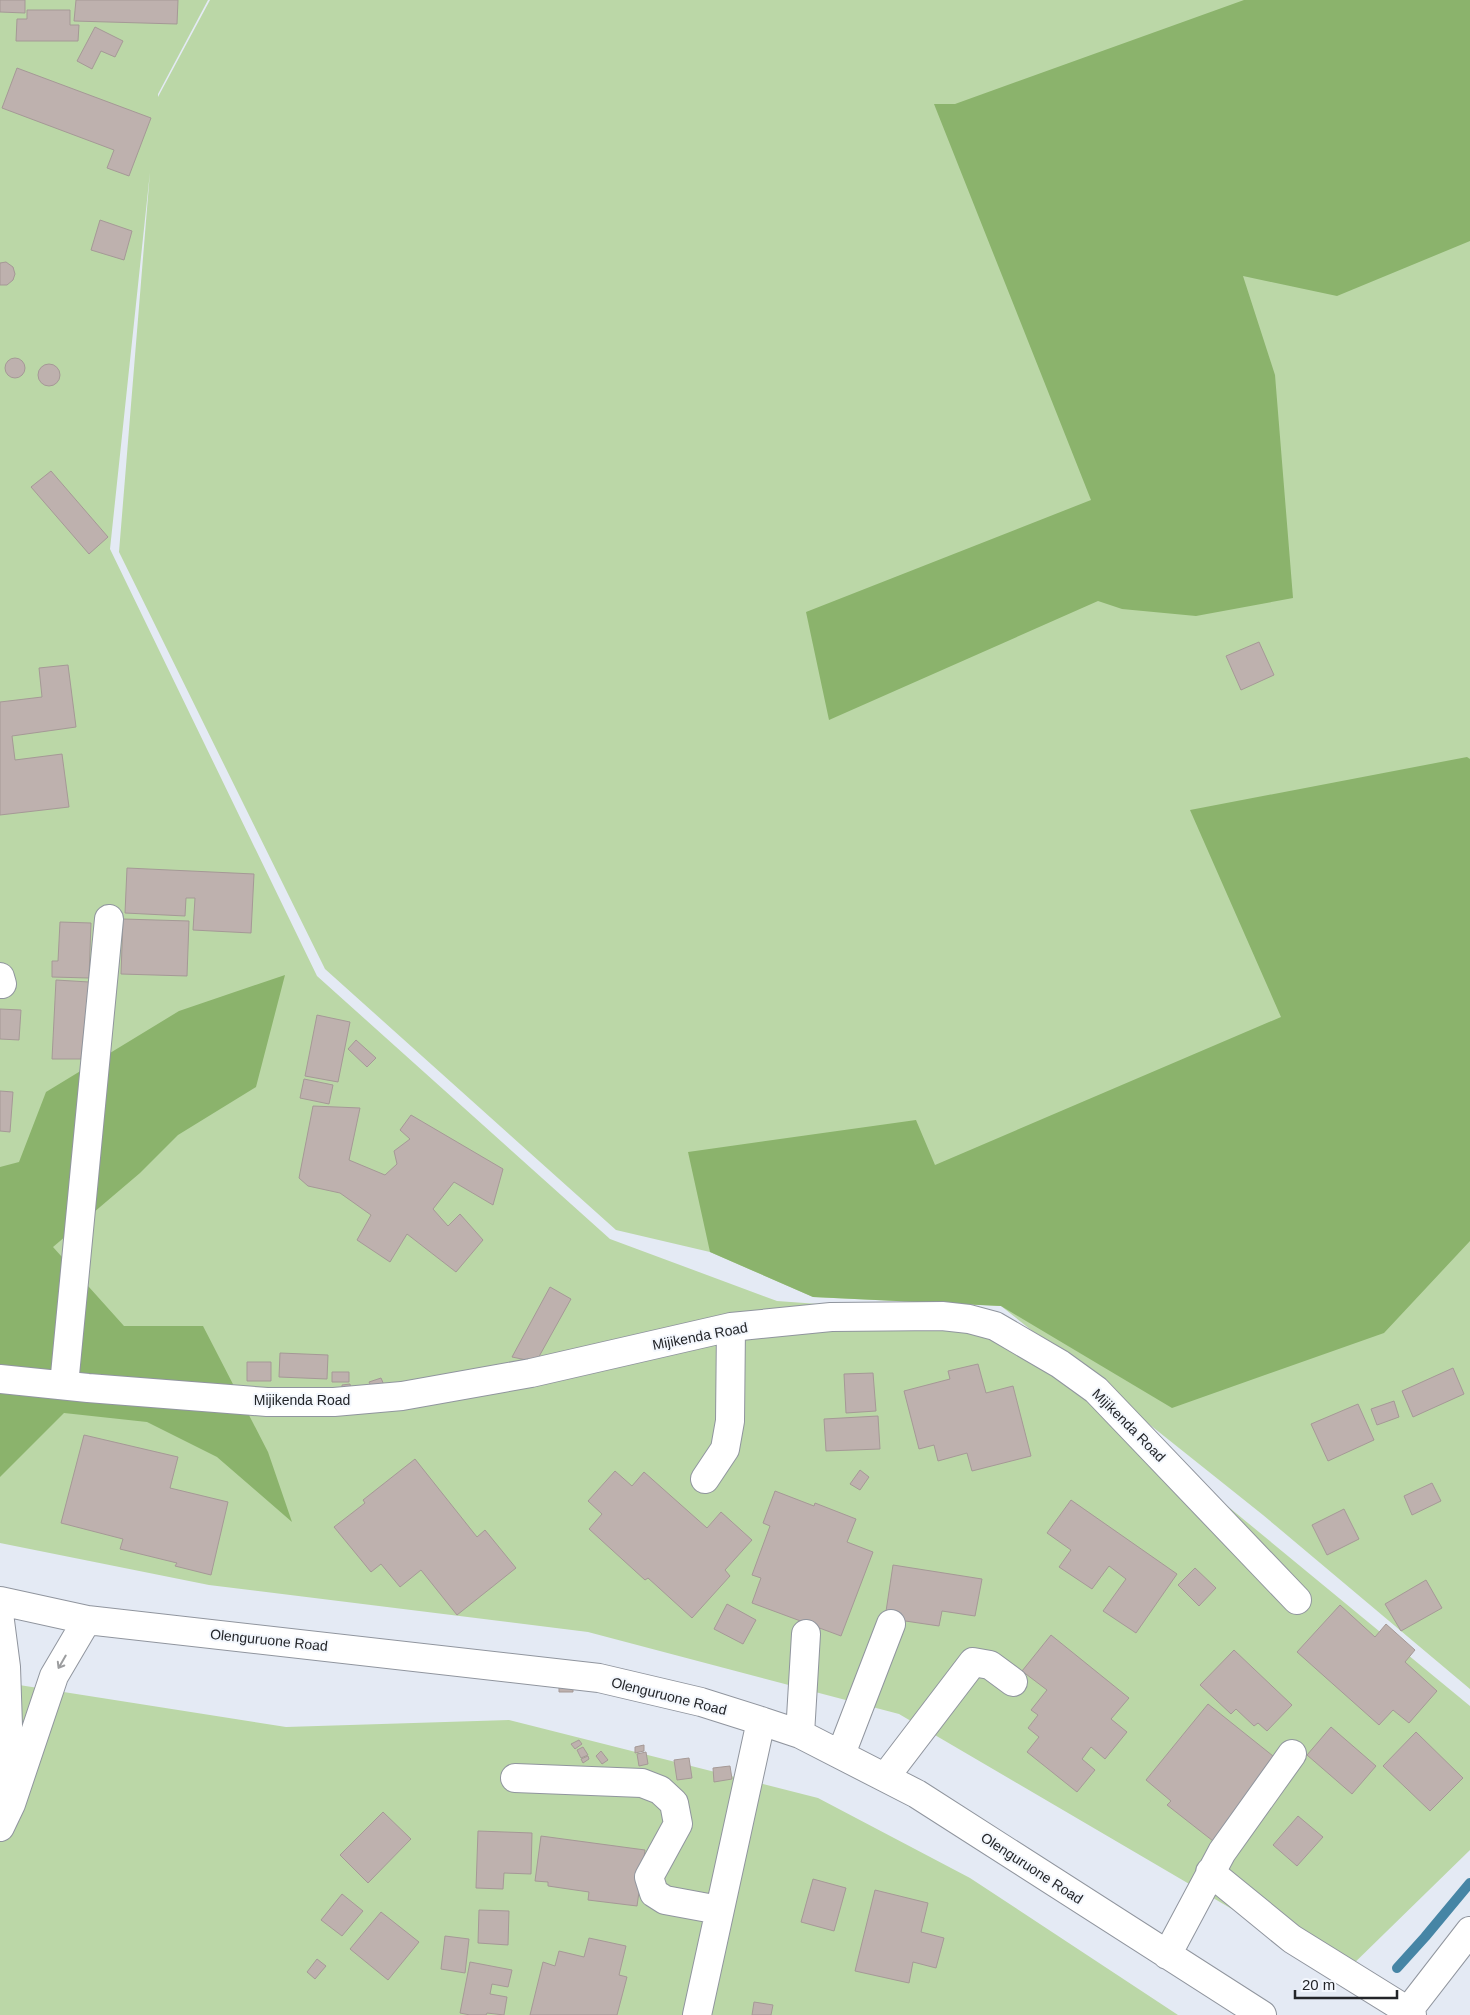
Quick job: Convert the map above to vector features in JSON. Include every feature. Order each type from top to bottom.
[{"type":"street","points":[[64,1385],[109,920]]},
{"type":"street","name":"Mijikenda Road","points":[[0,1379],[267,1402],[334,1402],[402,1396],[531,1373],[731,1327],[831,1317],[942,1316],[968,1319],[995,1326],[1060,1364],[1096,1390],[1297,1600]]},
{"type":"street","points":[[705,1479],[725,1449],[730,1421],[731,1327]]},
{"type":"street","name":"Olenguruone Road","points":[[0,1601],[86,1620],[599,1678],[700,1702],[761,1720],[800,1734],[886,1776],[918,1794],[1262,2015]]},
{"type":"street","points":[[0,1827],[11,1804],[54,1676],[86,1620]]},
{"type":"street","points":[[0,1621],[6,1667],[8,1726],[0,1784]]},
{"type":"street","points":[[841,1754],[891,1624]]},
{"type":"street","points":[[800,1734],[806,1634]]},
{"type":"street","points":[[886,1776],[973,1662],[990,1665],[1013,1682]]},
{"type":"street","points":[[697,2015],[761,1720]]},
{"type":"street","points":[[1167,1955],[1222,1852],[1292,1754]]},
{"type":"street","points":[[515,1778],[642,1783],[660,1790],[674,1803],[678,1824],[649,1877],[654,1893],[665,1900],[719,1910]]},
{"type":"street","points":[[1210,1872],[1292,1939],[1410,2013],[1470,1931]]},
{"type":"green space","points":[[0,0],[208,0],[158,97],[210,0],[1470,0],[1470,1689],[1263,1515],[1001,1306],[813,1297],[710,1252],[616,1230],[325,969],[119,552],[150,172],[110,549],[317,976],[610,1239],[777,1301],[998,1317],[1470,1706],[1470,1850],[1343,1974],[899,1714],[588,1632],[209,1585],[0,1543]]},
{"type":"green space","points":[[1244,0],[1470,0],[1470,241],[1337,296],[1243,276],[1275,375],[1293,598],[1196,616],[1122,609],[1098,601],[829,720],[806,612],[1091,500],[934,104],[955,104]]},
{"type":"green space","points":[[1467,757],[1470,759],[1470,1241],[1384,1333],[1172,1408],[1001,1306],[813,1297],[710,1252],[688,1152],[916,1120],[935,1165],[1281,1017],[1190,810]]},
{"type":"green space","points":[[285,975],[256,1087],[178,1135],[140,1173],[53,1247],[124,1326],[203,1326],[268,1452],[292,1522],[217,1457],[147,1422],[64,1413],[0,1477],[0,1167],[19,1162],[46,1092],[179,1011]]},
{"type":"green space","points":[[0,1682],[286,1727],[509,1720],[818,1798],[970,1878],[1178,2015],[0,2015]]},
{"type":"building","points":[[0,0],[25,0],[25,13],[0,12]]},
{"type":"building","points":[[76,0],[178,0],[177,24],[74,21]]},
{"type":"building","points":[[27,10],[70,10],[70,25],[79,25],[78,41],[16,41],[17,19],[27,19]]},
{"type":"building","points":[[95,27],[123,41],[115,57],[101,51],[92,69],[77,61]]},
{"type":"building","points":[[17,68],[151,118],[129,176],[107,168],[114,150],[2,108]]},
{"type":"building","points":[[100,220],[132,231],[124,260],[91,250]]},
{"type":"building","points":[[6,262],[13,267],[15,274],[13,280],[7,285],[0,285],[0,263]]},
{"type":"building","points":[[11,358],[19,358],[25,364],[25,372],[19,378],[11,378],[5,372],[5,364]]},
{"type":"building","points":[[49,364],[57,367],[60,375],[57,383],[49,386],[41,383],[38,375],[41,367]]},
{"type":"building","points":[[51,471],[108,537],[89,554],[31,487]]},
{"type":"building","points":[[1259,642],[1274,675],[1241,690],[1226,656]]},
{"type":"building","points":[[68,665],[76,727],[12,736],[15,760],[62,754],[69,807],[0,815],[0,702],[42,697],[39,668]]},
{"type":"building","points":[[127,868],[254,874],[251,933],[193,930],[195,898],[186,898],[185,916],[125,913]]},
{"type":"building","points":[[123,919],[189,921],[187,976],[121,974]]},
{"type":"building","points":[[60,922],[91,923],[89,978],[52,977],[52,961],[58,961]]},
{"type":"building","points":[[56,980],[89,982],[81,1059],[52,1059]]},
{"type":"building","points":[[0,1009],[21,1010],[19,1040],[0,1039]]},
{"type":"building","points":[[317,1015],[350,1022],[338,1082],[305,1076]]},
{"type":"building","points":[[356,1040],[376,1058],[367,1067],[348,1049]]},
{"type":"building","points":[[304,1079],[333,1085],[329,1104],[300,1098]]},
{"type":"building","points":[[0,1091],[13,1092],[10,1132],[0,1131]]},
{"type":"building","points":[[313,1106],[360,1108],[349,1160],[385,1175],[397,1164],[394,1151],[410,1139],[400,1130],[411,1115],[503,1169],[493,1205],[454,1182],[433,1209],[448,1226],[460,1214],[483,1240],[456,1272],[407,1234],[390,1262],[357,1240],[371,1215],[340,1193],[308,1186],[299,1178]]},
{"type":"building","points":[[550,1287],[571,1299],[536,1362],[512,1357]]},
{"type":"building","points":[[280,1353],[328,1355],[327,1379],[279,1377]]},
{"type":"building","points":[[247,1362],[271,1362],[271,1381],[247,1381]]},
{"type":"building","points":[[978,1364],[986,1393],[1013,1386],[1031,1456],[972,1471],[967,1453],[938,1461],[934,1445],[919,1449],[904,1391],[950,1379],[948,1371]]},
{"type":"building","points":[[1453,1368],[1464,1394],[1413,1417],[1402,1391]]},
{"type":"building","points":[[332,1372],[349,1372],[349,1382],[332,1382]]},
{"type":"building","points":[[873,1373],[876,1411],[846,1413],[844,1374]]},
{"type":"building","points":[[381,1378],[384,1385],[373,1390],[369,1382]]},
{"type":"building","points":[[350,1384],[351,1389],[342,1390],[342,1385]]},
{"type":"building","points":[[1394,1401],[1399,1417],[1377,1425],[1371,1409]]},
{"type":"building","points":[[1358,1404],[1374,1440],[1328,1461],[1311,1424]]},
{"type":"building","points":[[878,1416],[880,1449],[826,1451],[824,1419]]},
{"type":"building","points":[[84,1435],[178,1457],[170,1488],[228,1502],[211,1575],[175,1566],[177,1563],[120,1549],[123,1539],[61,1523]]},
{"type":"building","points":[[415,1459],[477,1537],[485,1530],[516,1568],[457,1615],[421,1570],[400,1587],[381,1564],[371,1572],[334,1527],[365,1503],[363,1500]]},
{"type":"building","points":[[860,1470],[869,1477],[860,1490],[850,1484]]},
{"type":"building","points":[[615,1471],[632,1486],[644,1472],[707,1528],[721,1512],[752,1540],[725,1570],[730,1576],[692,1618],[648,1578],[645,1580],[589,1529],[602,1514],[588,1501]]},
{"type":"building","points":[[1432,1483],[1441,1501],[1412,1515],[1404,1496]]},
{"type":"building","points":[[775,1491],[814,1506],[815,1503],[856,1519],[847,1542],[873,1552],[841,1636],[752,1603],[761,1578],[752,1575],[770,1526],[763,1523]]},
{"type":"building","points":[[1071,1500],[1177,1574],[1136,1633],[1103,1611],[1126,1579],[1109,1566],[1092,1589],[1059,1567],[1071,1550],[1047,1533]]},
{"type":"building","points":[[1344,1509],[1359,1539],[1327,1555],[1312,1525]]},
{"type":"building","points":[[893,1565],[982,1579],[975,1616],[942,1611],[939,1626],[885,1618]]},
{"type":"building","points":[[1195,1568],[1216,1588],[1199,1606],[1178,1585]]},
{"type":"building","points":[[1426,1580],[1442,1608],[1401,1631],[1385,1604]]},
{"type":"building","points":[[727,1604],[756,1620],[743,1644],[714,1629]]},
{"type":"building","points":[[1340,1605],[1375,1637],[1386,1624],[1415,1650],[1405,1662],[1437,1691],[1409,1723],[1393,1710],[1379,1725],[1297,1652]]},
{"type":"building","points":[[1051,1635],[1129,1698],[1111,1719],[1127,1732],[1105,1759],[1091,1747],[1082,1759],[1095,1770],[1077,1792],[1027,1752],[1039,1737],[1028,1728],[1038,1715],[1031,1710],[1047,1690],[1022,1671]]},
{"type":"building","points":[[1234,1650],[1292,1705],[1267,1731],[1258,1723],[1254,1726],[1236,1709],[1231,1714],[1200,1685]]},
{"type":"building","points":[[559,1682],[573,1682],[573,1692],[559,1692]]},
{"type":"building","points":[[1208,1704],[1278,1760],[1213,1841],[1167,1805],[1171,1801],[1146,1780]]},
{"type":"building","points":[[1331,1727],[1376,1766],[1352,1794],[1307,1755]]},
{"type":"building","points":[[1416,1732],[1463,1778],[1430,1811],[1383,1766]]},
{"type":"building","points":[[579,1740],[582,1744],[575,1749],[571,1744]]},
{"type":"building","points":[[644,1745],[644,1751],[635,1753],[635,1747]]},
{"type":"building","points":[[583,1747],[588,1755],[581,1758],[577,1750]]},
{"type":"building","points":[[601,1751],[608,1760],[602,1764],[596,1756]]},
{"type":"building","points":[[646,1752],[648,1764],[639,1766],[637,1754]]},
{"type":"building","points":[[588,1756],[589,1759],[583,1763],[581,1759]]},
{"type":"building","points":[[689,1758],[692,1778],[677,1780],[674,1760]]},
{"type":"building","points":[[730,1766],[732,1779],[714,1782],[713,1768]]},
{"type":"building","points":[[383,1812],[411,1839],[368,1883],[340,1855]]},
{"type":"building","points":[[1298,1816],[1323,1837],[1297,1866],[1273,1845]]},
{"type":"building","points":[[478,1831],[532,1833],[531,1874],[504,1873],[503,1889],[476,1888]]},
{"type":"building","points":[[541,1836],[645,1850],[637,1906],[588,1900],[589,1892],[548,1886],[548,1882],[535,1881]]},
{"type":"building","points":[[813,1879],[846,1888],[834,1931],[801,1922]]},
{"type":"building","points":[[875,1890],[928,1903],[921,1932],[944,1938],[936,1968],[913,1962],[909,1983],[855,1971]]},
{"type":"building","points":[[342,1894],[363,1911],[342,1936],[321,1920]]},
{"type":"building","points":[[479,1910],[509,1911],[508,1945],[478,1943]]},
{"type":"building","points":[[381,1912],[419,1942],[388,1980],[350,1949]]},
{"type":"building","points":[[445,1936],[469,1939],[465,1973],[441,1969]]},
{"type":"building","points":[[589,1938],[626,1946],[619,1975],[627,1977],[617,2015],[530,2015],[543,1962],[555,1966],[559,1951],[584,1957]]},
{"type":"building","points":[[317,1959],[326,1966],[315,1979],[307,1972]]},
{"type":"building","points":[[470,1962],[512,1970],[508,1987],[492,1984],[490,1994],[507,1997],[504,2015],[487,2013],[486,2015],[470,2015],[460,2013]]},
{"type":"building","points":[[754,2002],[773,2005],[771,2015],[752,2015]]},
{"type":"waterway","points":[[1397,1968],[1470,1883]]}]
